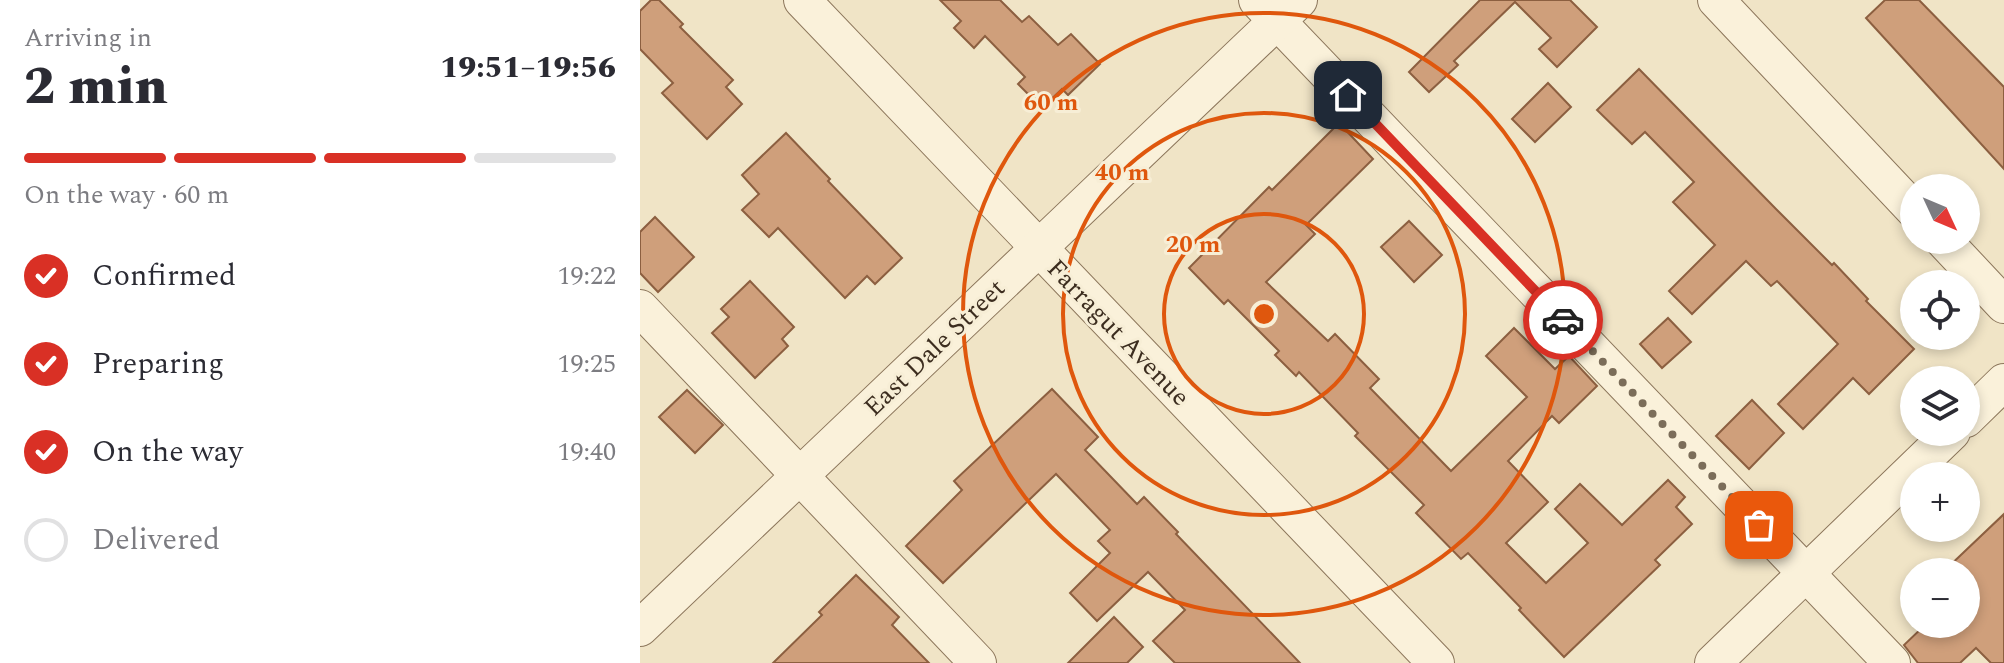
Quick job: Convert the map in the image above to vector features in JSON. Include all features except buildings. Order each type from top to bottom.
[{"type":"street","name":"Farragut Avenue","points":[[802,0],[1436,663]]},
{"type":"street","points":[[1716,0],[1900,195]]},
{"type":"street","name":"East Dale Street","points":[[640,628],[1038,248],[1278,7]]},
{"type":"street","points":[[1278,7],[1887,662]]},
{"type":"street","points":[[1956,254],[2004,305]]},
{"type":"street","points":[[640,308],[978,663]]},
{"type":"street","points":[[1980,405],[2004,382]]},
{"type":"street","points":[[1713,663],[1938,446]]},
{"type":"way so far","points":[[1563,320],[1759,525]]},
{"type":"route","points":[[1348,95],[1563,320]]}]
